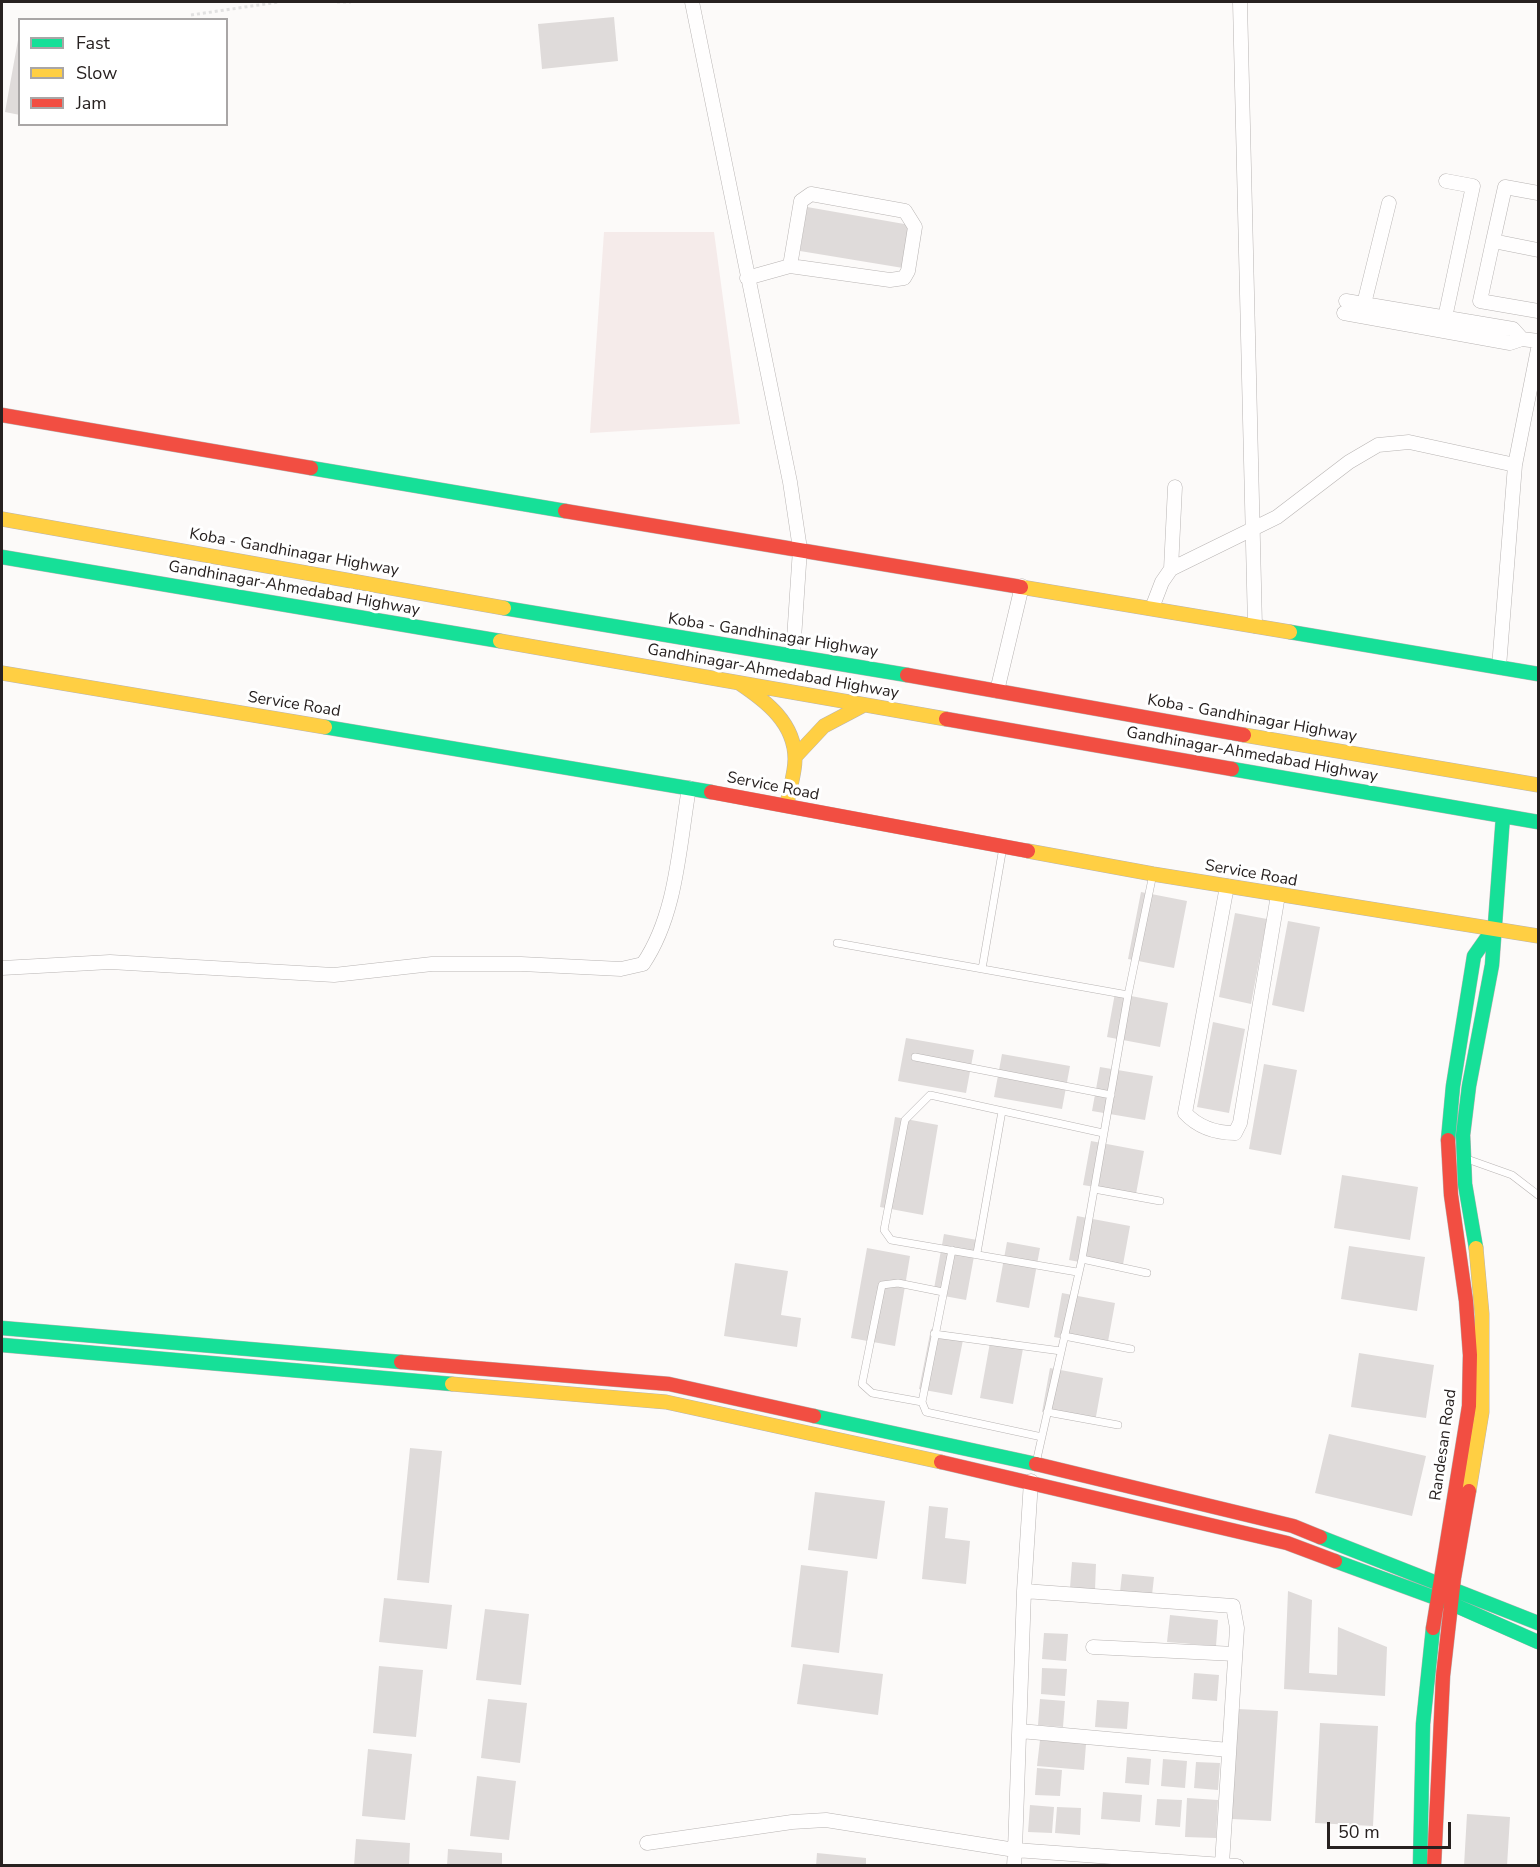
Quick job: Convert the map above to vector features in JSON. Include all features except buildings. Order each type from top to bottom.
[{"type":"street","points":[[692,2],[790,482],[800,549],[793,654]]},
{"type":"street","points":[[1240,2],[1255,626]]},
{"type":"street","points":[[1444,324],[1473,186],[1446,181]]},
{"type":"street","points":[[1539,193],[1505,187],[1480,301],[1539,311]]},
{"type":"street","points":[[747,278],[790,266],[890,280],[904,278],[908,271],[915,227],[905,211],[811,194],[801,201],[790,266]]},
{"type":"street","points":[[1363,310],[1389,203]]},
{"type":"street","points":[[1493,241],[1539,250]]},
{"type":"street","points":[[1345,307],[1444,324],[1513,328],[1522,339],[1539,341]]},
{"type":"street","points":[[1499,667],[1515,465],[1539,350]]},
{"type":"street","points":[[2,415],[491,500],[1023,586],[1539,674]]},
{"type":"street","points":[[1152,608],[1162,582],[1171,569],[1277,517],[1349,462],[1378,445],[1409,442],[1515,465]]},
{"type":"street","points":[[1171,569],[1175,488]]},
{"type":"street","name":"Koba - Gandhinagar Highway","points":[[2,519],[634,631],[793,654],[1539,785]]},
{"type":"street","name":"Gandhinagar-Ahmedabad Highway","points":[[2,557],[1539,822]]},
{"type":"street","points":[[997,691],[1023,586]]},
{"type":"street","name":"Service Road","points":[[2,673],[787,805],[1153,874],[1539,936]]},
{"type":"street","points":[[738,683],[767,701],[781,718],[790,736],[795,757],[787,805]]},
{"type":"street","points":[[795,757],[812,735],[837,714],[864,705]]},
{"type":"street","points":[[2,968],[110,962],[334,975],[432,964],[521,964],[621,969],[643,964],[654,947],[666,919],[689,788]]},
{"type":"street","name":"Randesan Road","points":[[1434,1866],[1442,1686],[1452,1597],[1482,1412],[1484,1364],[1476,1245],[1463,1135],[1469,1086],[1492,965],[1503,816]]},
{"type":"street","points":[[1227,886],[1185,1113],[1197,1125],[1229,1133],[1235,1133],[1240,1123],[1278,895]]},
{"type":"street","name":"Randesan Road","points":[[1420,1866],[1423,1724],[1439,1585],[1469,1406],[1470,1355],[1466,1301],[1451,1195],[1448,1135],[1453,1086],[1474,956],[1493,929]]},
{"type":"street","points":[[2,1328],[669,1384],[1035,1464],[1293,1526],[1439,1585],[1452,1597],[1539,1642]]},
{"type":"street","points":[[2,1345],[666,1402],[1031,1481],[1287,1543],[1437,1600],[1452,1597],[1539,1623]]},
{"type":"street","points":[[1014,1866],[1024,1591],[1031,1481]]},
{"type":"street","points":[[1024,1591],[1233,1606],[1236,1612],[1235,1654],[1222,1864]]},
{"type":"street","points":[[1092,1647],[1235,1654]]},
{"type":"street","points":[[1020,1731],[1229,1749]]},
{"type":"street","points":[[647,1843],[792,1822],[826,1820],[1015,1850],[1237,1866]]},
{"type":"lane","points":[[982,969],[1003,847]]},
{"type":"lane","points":[[1031,1481],[1077,1272],[1082,1259],[1128,995],[1153,874]]},
{"type":"lane","points":[[837,943],[1128,995]]},
{"type":"lane","points":[[915,1057],[1111,1095]]},
{"type":"lane","points":[[1077,1272],[891,1240],[884,1230],[904,1119],[930,1095],[1103,1133]]},
{"type":"lane","points":[[977,1253],[1002,1111]]},
{"type":"lane","points":[[1464,1158],[1512,1175],[1539,1195]]},
{"type":"lane","points":[[1094,1189],[1160,1201]]},
{"type":"lane","points":[[952,1250],[922,1402],[926,1412],[933,1416],[1042,1437]]},
{"type":"lane","points":[[1082,1259],[1147,1273]]},
{"type":"lane","points":[[922,1402],[872,1393],[862,1384],[882,1285],[898,1282],[943,1292]]},
{"type":"lane","points":[[934,1334],[1061,1351]]},
{"type":"lane","points":[[1064,1336],[1131,1349]]},
{"type":"lane","points":[[1047,1412],[1118,1425]]},
{"type":"path","points":[[191,15],[279,2]]},
{"type":"path","points":[[337,2],[351,2]]},
{"type":"shaded area","points":[[604,232],[714,232],[740,424],[590,433]]},
{"type":"traffic: fast","points":[[311,468],[565,511]]},
{"type":"traffic: fast","points":[[2,557],[500,641]]},
{"type":"traffic: fast","points":[[504,608],[907,675]]},
{"type":"traffic: fast","points":[[1290,632],[1538,674]]},
{"type":"traffic: fast","points":[[325,727],[711,792]]},
{"type":"traffic: fast","points":[[1232,769],[1538,822]]},
{"type":"traffic: fast","points":[[1476,1248],[1465,1184],[1463,1135],[1469,1086],[1492,965],[1503,816]]},
{"type":"traffic: fast","points":[[1448,1140],[1453,1086],[1474,956],[1493,929]]},
{"type":"traffic: fast","points":[[2,1328],[401,1362]]},
{"type":"traffic: fast","points":[[2,1345],[452,1384]]},
{"type":"traffic: fast","points":[[814,1416],[1036,1464]]},
{"type":"traffic: fast","points":[[1320,1537],[1538,1623]]},
{"type":"traffic: fast","points":[[1335,1561],[1452,1604],[1538,1642]]},
{"type":"traffic: fast","points":[[1420,1866],[1423,1724],[1433,1628]]},
{"type":"traffic: slow","points":[[2,519],[504,608]]},
{"type":"traffic: slow","points":[[1021,587],[1290,632]]},
{"type":"traffic: slow","points":[[500,641],[946,719]]},
{"type":"traffic: slow","points":[[2,673],[325,727]]},
{"type":"traffic: slow","points":[[739,683],[769,705],[790,734],[795,759],[787,805]]},
{"type":"traffic: slow","points":[[795,757],[824,726],[862,706]]},
{"type":"traffic: slow","points":[[1244,735],[1538,785]]},
{"type":"traffic: slow","points":[[1028,851],[1153,874],[1538,936]]},
{"type":"traffic: slow","points":[[1469,1491],[1482,1412],[1482,1314],[1476,1248]]},
{"type":"traffic: slow","points":[[452,1384],[666,1402],[941,1462]]},
{"type":"traffic: jam","points":[[2,415],[311,468]]},
{"type":"traffic: jam","points":[[565,511],[1021,587]]},
{"type":"traffic: jam","points":[[907,675],[1244,735]]},
{"type":"traffic: jam","points":[[946,719],[1232,769]]},
{"type":"traffic: jam","points":[[711,792],[1028,851]]},
{"type":"traffic: jam","points":[[1433,1628],[1469,1406],[1470,1355],[1466,1301],[1451,1195],[1448,1140]]},
{"type":"traffic: jam","points":[[401,1362],[669,1384],[814,1416]]},
{"type":"traffic: jam","points":[[941,1462],[1287,1543],[1335,1561]]},
{"type":"traffic: jam","points":[[1036,1464],[1293,1526],[1320,1537]]},
{"type":"traffic: jam","points":[[1434,1866],[1443,1676],[1454,1578],[1469,1491]]}]
